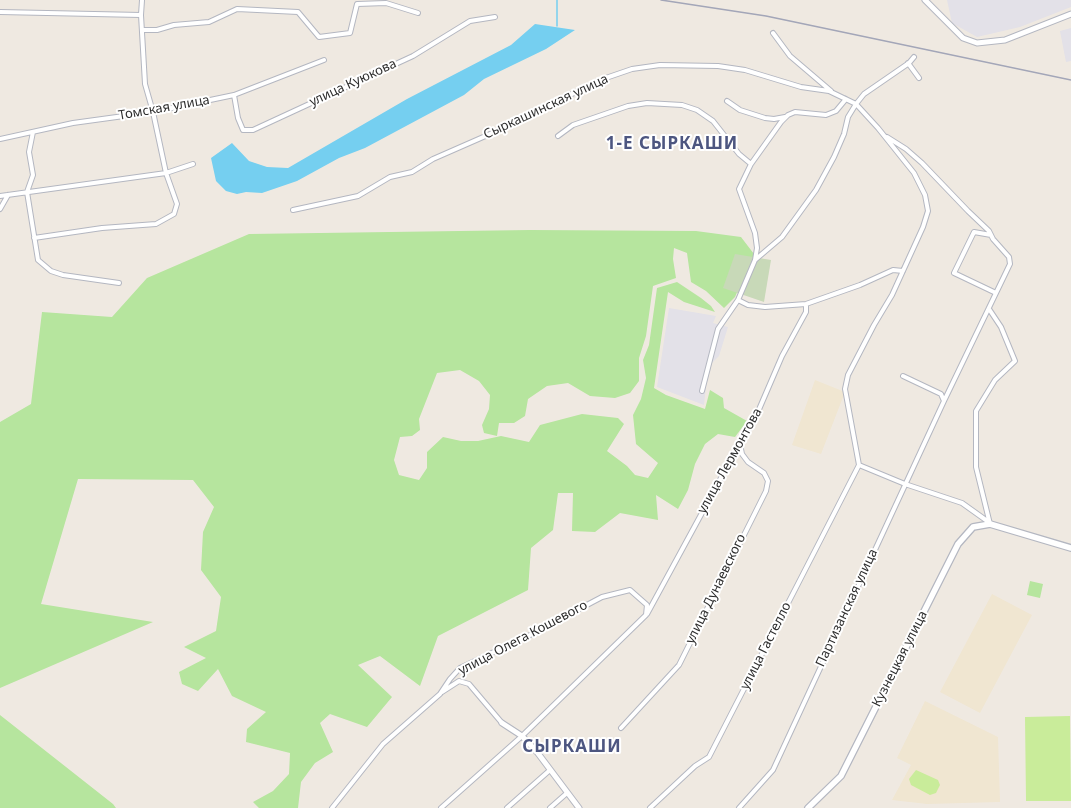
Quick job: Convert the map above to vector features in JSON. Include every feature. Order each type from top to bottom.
[{"type":"main road","name":"Кузнецкая улица","points":[[808,808],[840,776],[958,544],[973,528],[990,524],[1071,548]]},
{"type":"street","points":[[925,0],[963,38],[977,43],[1004,40],[1071,14]]},
{"type":"street","points":[[34,238],[102,228],[156,224],[174,214],[177,204],[166,173],[153,112],[145,84],[141,15],[142,1]]},
{"type":"street","points":[[142,30],[157,30],[174,25],[209,22],[237,9],[298,12],[319,38],[350,33],[357,4],[386,3],[418,12]]},
{"type":"street","points":[[0,12],[141,15]]},
{"type":"street","name":"улица Куюкова","points":[[234,95],[238,118],[243,130],[253,130],[413,56],[470,21],[494,17]]},
{"type":"street","points":[[773,33],[790,56],[835,94]]},
{"type":"street","points":[[754,260],[782,237],[816,190],[834,157],[844,134],[848,117],[856,104],[864,94],[908,64],[914,57]]},
{"type":"street","name":"Томская улица","points":[[0,139],[73,123],[153,112],[234,95],[324,60]]},
{"type":"street","points":[[908,64],[919,78]]},
{"type":"street","name":"Сыркашинская улица","points":[[293,210],[358,196],[390,177],[412,172],[433,159],[506,127],[600,80],[632,69],[660,65],[718,66],[745,70],[801,87],[829,91],[856,104]]},
{"type":"street","points":[[727,100],[740,110],[765,118],[774,119],[786,117],[795,112],[826,115],[836,111],[846,99]]},
{"type":"street","points":[[558,136],[573,125],[628,106],[646,103],[682,105],[697,110],[713,121],[739,154],[751,164]]},
{"type":"street","points":[[856,104],[884,135],[914,173],[925,195],[928,211],[923,227],[892,296],[874,325],[848,375],[845,389],[859,465],[905,484],[962,504],[990,524]]},
{"type":"street","points":[[702,391],[718,329],[738,300],[754,260],[757,248],[752,222],[739,189],[751,164],[786,117]]},
{"type":"street","points":[[33,132],[29,152],[33,175],[27,192],[38,260],[51,271],[62,275],[119,283]]},
{"type":"street","name":"Партизанская улица","points":[[739,808],[773,770],[905,484],[1010,264],[1009,257],[989,231],[922,163],[906,149],[884,135]]},
{"type":"street","points":[[0,196],[166,173],[193,164]]},
{"type":"street","points":[[0,209],[8,194]]},
{"type":"street","points":[[991,235],[974,232],[954,273],[996,293]]},
{"type":"street","points":[[738,300],[748,305],[765,307],[806,304],[860,285],[893,270],[903,271]]},
{"type":"street","name":"улица Лермонтова","points":[[441,808],[522,736],[646,615],[740,443],[754,421],[782,356],[806,312],[806,304]]},
{"type":"street","points":[[989,309],[1001,327],[1015,361],[995,380],[976,411],[976,467],[990,524]]},
{"type":"street","points":[[903,376],[941,394],[944,401]]},
{"type":"street","name":"улица Дунаевского","points":[[621,728],[679,665],[766,491],[768,481],[764,473],[748,462],[742,454],[740,443]]},
{"type":"street","name":"улица Гастелло","points":[[650,808],[695,766],[709,757],[859,465]]},
{"type":"street","name":"улица Олега Кошевого","points":[[332,808],[383,744],[440,694],[450,679],[460,668],[530,635],[602,597],[630,590],[647,605],[646,615]]},
{"type":"street","points":[[440,694],[459,681],[469,684],[502,723],[522,736],[579,808]]},
{"type":"street","points":[[507,808],[550,770]]},
{"type":"street","points":[[550,808],[567,793]]},
{"type":"shaded area","points":[[947,0],[1071,0],[1071,7],[1020,27],[977,37],[952,23]]},
{"type":"shaded area","points":[[1071,28],[1071,61],[1066,62],[1060,31]]},
{"type":"shaded area","points":[[669,308],[716,316],[713,323],[728,327],[719,356],[708,367],[704,405],[657,387]]},
{"type":"shaded area","points":[[815,380],[845,392],[821,454],[792,445]]},
{"type":"shaded area","points":[[992,594],[1032,615],[980,713],[940,692]]},
{"type":"shaded area","points":[[925,701],[998,737],[1000,802],[927,804],[892,800],[911,765],[897,758]]},
{"type":"green space","points":[[530,230],[696,231],[741,237],[754,254],[735,297],[724,308],[706,291],[691,282],[687,253],[674,248],[673,259],[676,278],[653,286],[646,336],[639,358],[639,381],[630,393],[615,398],[590,396],[568,383],[547,386],[528,399],[525,416],[514,423],[499,423],[497,436],[484,433],[482,425],[489,409],[490,395],[479,381],[460,370],[437,373],[419,419],[420,430],[412,436],[400,437],[394,460],[399,475],[419,480],[427,468],[427,452],[443,437],[461,441],[478,441],[501,436],[529,442],[540,425],[582,414],[618,418],[624,424],[607,451],[627,466],[635,475],[648,478],[658,463],[636,444],[633,415],[641,399],[646,378],[643,360],[649,345],[657,288],[677,282],[701,298],[711,306],[715,312],[684,302],[668,292],[654,388],[666,395],[705,409],[710,390],[723,398],[724,408],[747,421],[735,437],[718,434],[705,444],[695,464],[688,490],[678,509],[656,495],[658,520],[620,513],[595,532],[572,531],[573,493],[558,493],[553,530],[531,548],[528,590],[438,636],[420,686],[380,656],[358,665],[392,697],[367,727],[330,714],[320,723],[333,752],[315,763],[301,782],[298,808],[259,808],[253,802],[273,791],[289,774],[290,753],[246,742],[247,729],[266,712],[232,696],[218,669],[198,691],[182,684],[179,672],[206,658],[184,647],[216,631],[221,597],[201,570],[203,532],[214,507],[193,480],[78,479],[41,604],[153,622],[0,688],[0,422],[31,404],[42,312],[112,317],[147,278],[249,234]]},
{"type":"green space","points":[[735,254],[771,260],[764,302],[723,288]]},
{"type":"green space","points":[[1030,581],[1043,584],[1040,598],[1027,595]]},
{"type":"green space","points":[[0,715],[113,804],[116,808],[0,808]]},
{"type":"green space","points":[[1070,716],[1071,801],[1026,801],[1025,717]]},
{"type":"green space","points":[[916,770],[938,780],[940,785],[936,793],[930,795],[911,785],[909,779]]},
{"type":"water","points":[[535,24],[575,30],[546,49],[484,79],[464,95],[365,148],[339,158],[297,181],[262,193],[246,192],[237,194],[226,191],[216,181],[211,158],[232,143],[249,161],[267,167],[288,168],[407,99],[511,45]]},
{"type":"waterway","points":[[557,0],[557,26]]},
{"type":"railway","points":[[661,0],[766,16],[1071,80]]},
{"type":"district","name":"1-Е СЫРКАШИ","points":[[672,144]]},
{"type":"district","name":"СЫРКАШИ","points":[[572,747]]}]
